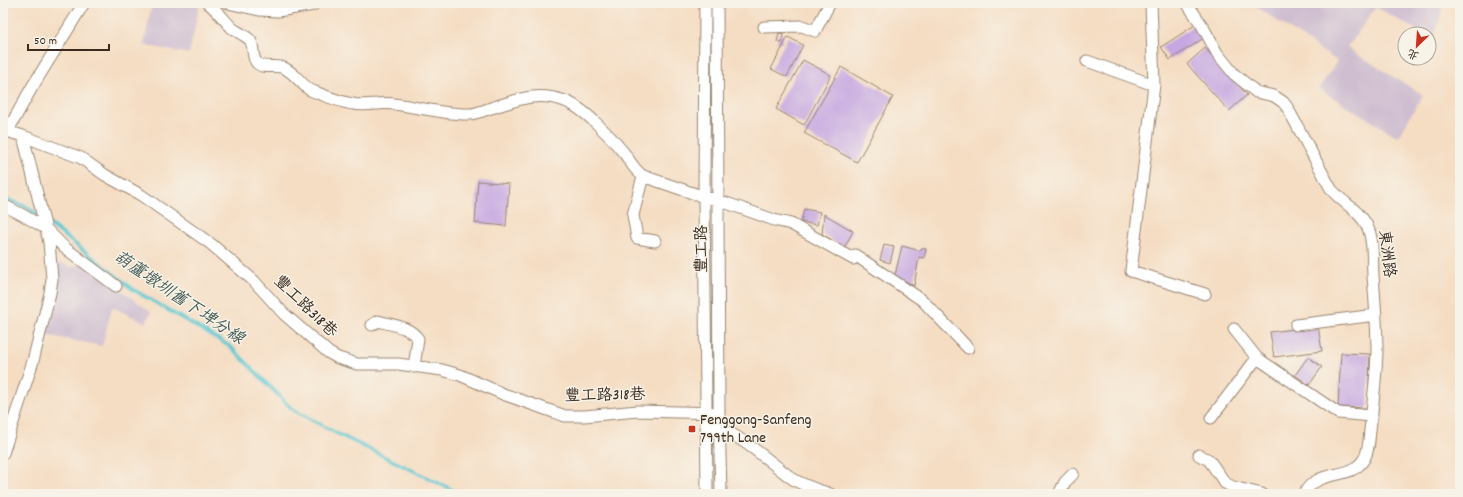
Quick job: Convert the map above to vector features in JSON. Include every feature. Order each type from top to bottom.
[{"type":"street","points":[[5,131],[84,3]]},
{"type":"street","points":[[208,3],[232,27],[249,40],[253,47],[254,59],[258,64],[262,66],[283,67],[293,73],[310,90],[351,104],[368,105],[376,103],[466,114],[481,112],[527,97],[537,96],[558,99],[575,106],[599,127],[624,153],[636,171],[643,176],[774,220],[791,224],[853,259],[855,254],[922,300],[968,348]]},
{"type":"street","points":[[228,3],[259,10],[278,11],[313,6]]},
{"type":"street","name":"豐工路","points":[[705,3],[704,197],[707,494]]},
{"type":"street","name":"豐工路","points":[[717,3],[719,413],[721,494]]},
{"type":"street","points":[[764,27],[802,26],[815,31],[830,3]]},
{"type":"street","points":[[1151,3],[1154,85],[1130,271],[1205,294]]},
{"type":"street","name":"東洲路","points":[[1188,3],[1217,53],[1234,74],[1256,92],[1274,96],[1283,102],[1287,107],[1331,189],[1338,197],[1360,215],[1365,222],[1370,235],[1376,315],[1377,352],[1372,416],[1367,455],[1358,467],[1347,473],[1324,477],[1311,485],[1304,494]]},
{"type":"street","points":[[1087,61],[1154,85]]},
{"type":"street","name":"豐工路318巷","points":[[5,131],[81,158],[105,176],[141,194],[211,244],[254,281],[284,314],[338,358],[357,364],[398,364],[442,370],[460,375],[503,394],[565,416],[584,416],[638,411],[719,413]]},
{"type":"street","points":[[3,453],[6,435],[32,361],[50,293],[52,265],[49,242],[22,136]]},
{"type":"street","points":[[643,176],[633,215],[637,238],[654,241]]},
{"type":"street","points":[[3,205],[45,228],[65,248],[116,286]]},
{"type":"street","points":[[1296,325],[1376,315]]},
{"type":"street","points":[[372,325],[378,321],[405,328],[415,334],[418,339],[414,367]]},
{"type":"street","points":[[1234,329],[1257,358],[1338,413],[1372,416]]},
{"type":"street","points":[[1211,418],[1257,358]]},
{"type":"street","points":[[706,427],[720,428],[733,434],[799,482],[830,494]]},
{"type":"street","points":[[1198,456],[1209,460],[1225,483],[1233,487],[1262,494]]},
{"type":"street","points":[[1059,494],[1065,482],[1073,474]]},
{"type":"shaded area","points":[[152,3],[200,3],[189,54],[144,45]]},
{"type":"shaded area","points":[[1251,3],[1445,3],[1437,27],[1410,26],[1376,7],[1347,48],[1423,95],[1398,137],[1319,89],[1337,61]]},
{"type":"shaded area","points":[[59,263],[73,267],[84,263],[151,312],[146,323],[112,307],[102,346],[46,335],[56,296]]},
{"type":"building","points":[[1195,25],[1204,38],[1170,60],[1161,47]]},
{"type":"building","points":[[779,33],[783,34],[782,43],[777,42]]},
{"type":"building","points":[[788,37],[803,45],[787,77],[771,69]]},
{"type":"building","points":[[1205,48],[1247,95],[1229,111],[1187,64]]},
{"type":"building","points":[[803,60],[831,75],[804,125],[776,109]]},
{"type":"building","points":[[841,67],[893,97],[857,162],[804,133]]},
{"type":"building","points":[[478,181],[509,184],[506,226],[475,223]]},
{"type":"building","points":[[804,209],[820,212],[817,225],[801,222]]},
{"type":"building","points":[[824,214],[853,231],[844,248],[822,234]]},
{"type":"building","points":[[884,245],[894,247],[890,263],[880,260]]},
{"type":"building","points":[[902,246],[921,251],[921,248],[926,249],[924,258],[919,257],[914,286],[895,275]]},
{"type":"building","points":[[1318,326],[1322,351],[1274,357],[1270,332]]},
{"type":"building","points":[[1341,353],[1370,354],[1368,408],[1338,407]]},
{"type":"building","points":[[1308,357],[1322,367],[1309,385],[1295,375]]},
{"type":"waterway","name":"葫蘆墩圳舊下埤分線","points":[[3,198],[27,207],[39,216]]},
{"type":"waterway","name":"葫蘆墩圳舊下埤分線","points":[[47,222],[134,290],[231,347],[292,409],[336,433],[461,494]]},
{"type":"place","name":"Fenggong-Sanfeng 799th Lane","points":[[692,429]]}]
